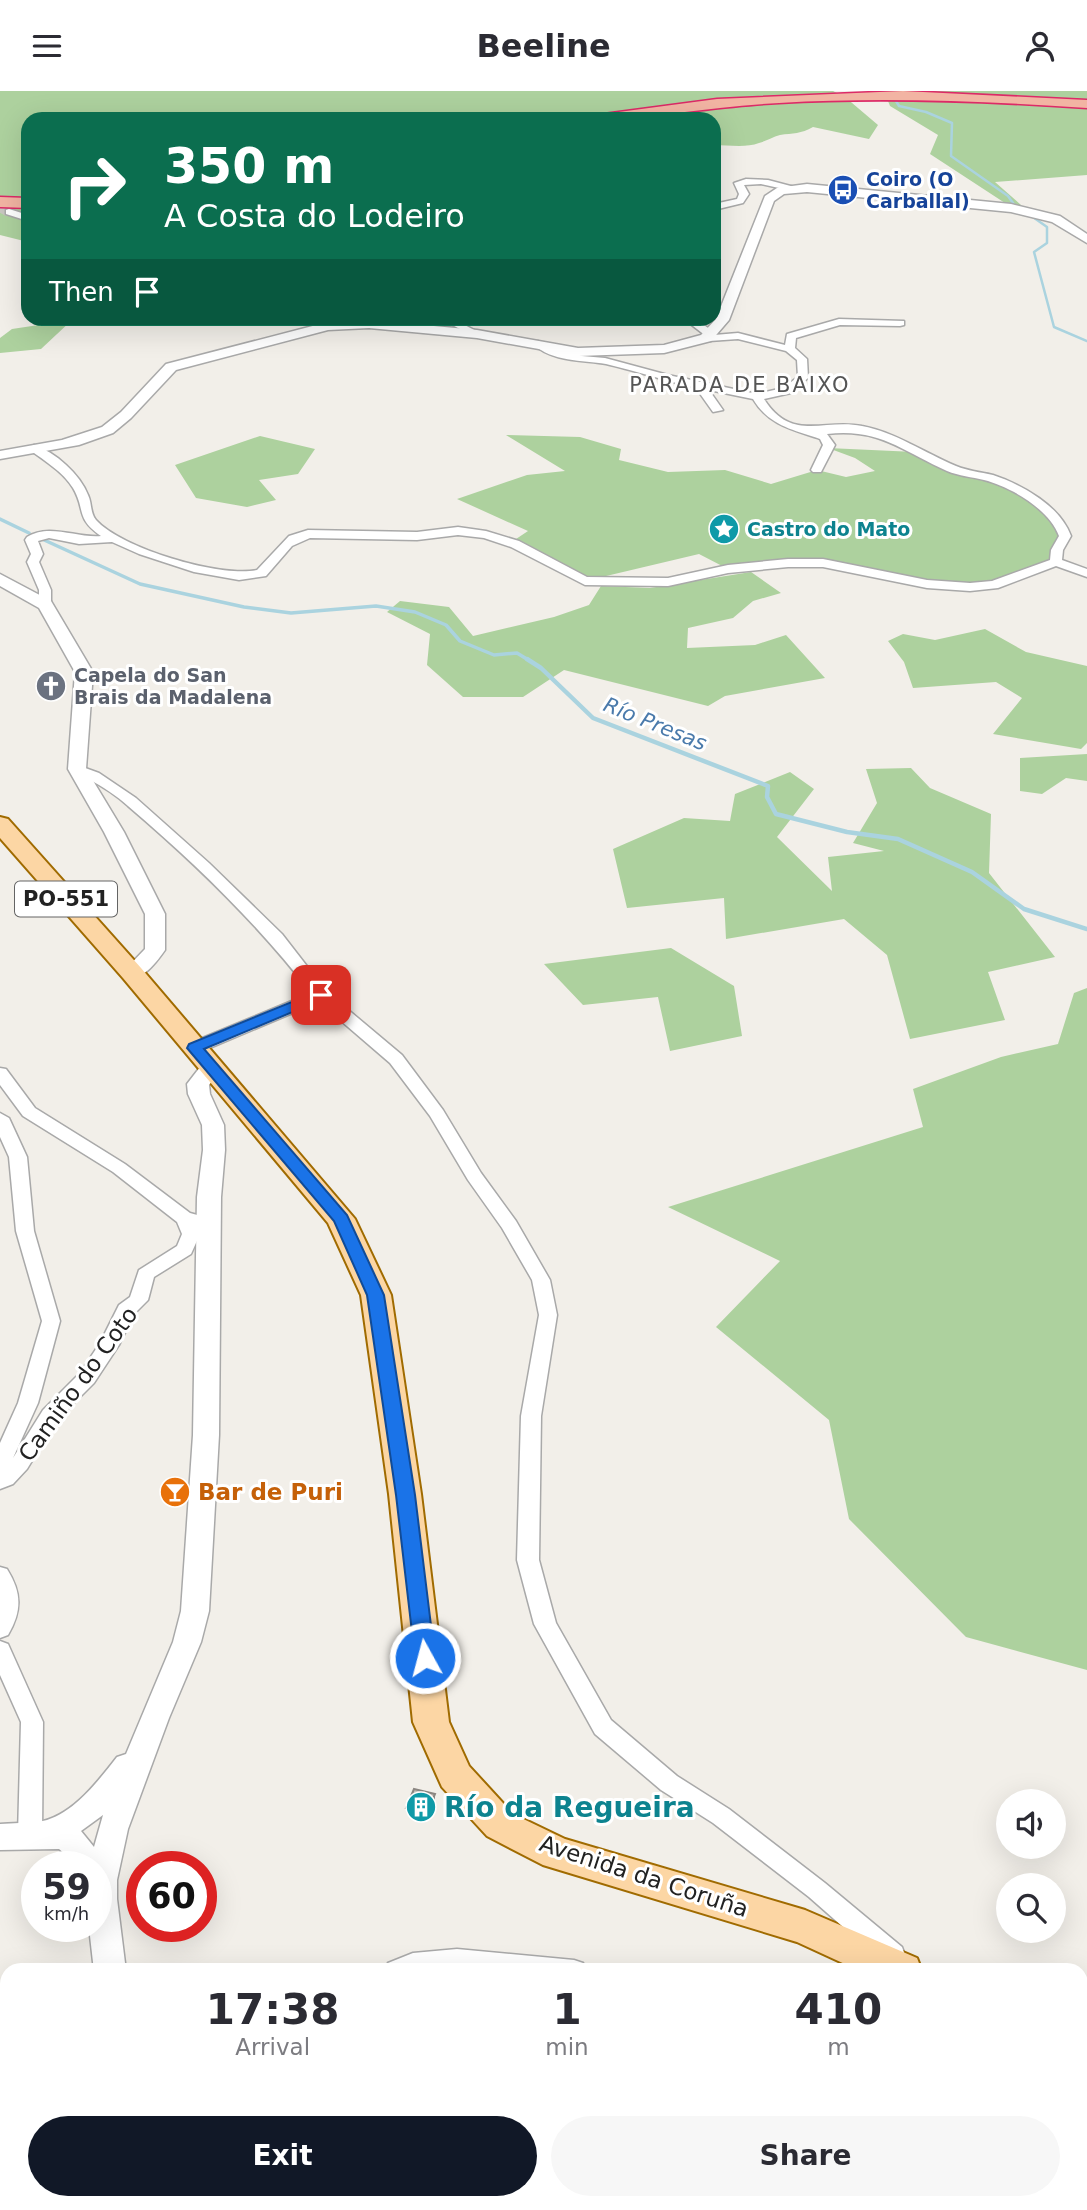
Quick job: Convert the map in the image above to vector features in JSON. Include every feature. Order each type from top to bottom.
[{"type":"highway","points":[[634,112],[748,97],[901,92],[1020,97],[1087,104]]},
{"type":"main road","name":"PO-551","points":[[0,824],[132,973]]},
{"type":"main road","name":"Avenida da Coruña","points":[[132,973],[210,1079],[341,1219],[376,1295],[405,1495],[432,1722],[455,1776],[500,1825],[556,1853],[805,1927],[884,1963]]},
{"type":"street","points":[[721,205],[740,201],[744,194],[739,183],[763,182],[797,189],[1011,208],[1056,219],[1087,239]]},
{"type":"street","points":[[721,321],[769,199],[776,193],[797,189]]},
{"type":"street","points":[[5,207],[21,215]]},
{"type":"street","points":[[790,349],[791,336],[839,322],[900,323]]},
{"type":"street","points":[[0,455],[94,437],[119,422],[155,379],[172,367],[328,326]]},
{"type":"street","points":[[401,326],[477,334],[538,344],[578,352],[606,353],[664,349],[704,337],[738,336],[790,349],[802,359],[803,378],[786,391],[757,397],[605,361],[550,351],[538,344]]},
{"type":"street","points":[[460,326],[477,334]]},
{"type":"street","points":[[695,326],[704,337]]},
{"type":"street","points":[[704,337],[716,326]]},
{"type":"street","points":[[700,385],[717,409]]},
{"type":"street","points":[[757,397],[769,414],[825,437],[829,445],[817,470]]},
{"type":"street","points":[[804,430],[862,429],[951,469],[1004,484],[1059,521],[1065,536],[1056,550],[1056,562]]},
{"type":"street","points":[[34,448],[54,462],[78,485],[89,521],[113,538],[198,571],[245,576],[265,572],[292,540],[308,534],[417,535],[458,531],[486,535],[515,544],[585,581],[668,582],[728,569],[788,563],[823,563],[927,584],[970,587],[994,585],[1056,562],[1087,573]]},
{"type":"street","points":[[45,605],[45,590],[33,562],[37,554],[31,540],[33,537],[52,533],[78,540],[113,538]]},
{"type":"street","points":[[0,579],[45,605],[84,672],[78,769],[114,832],[155,914],[155,950],[132,973]]},
{"type":"street","points":[[78,769],[131,801],[205,866],[276,937],[321,995],[396,1059],[437,1114],[474,1176],[510,1225],[541,1280],[548,1315],[531,1416],[528,1560],[545,1624],[603,1727],[669,1783],[721,1816],[817,1890],[902,1963]]},
{"type":"street","points":[[88,1845],[119,1812],[187,1642],[195,1611],[206,1435],[197,1220],[214,1150],[210,1079],[321,995]]},
{"type":"street","points":[[0,1073],[29,1112],[197,1220]]},
{"type":"street","points":[[0,1118],[18,1157],[25,1231],[51,1321],[27,1403],[0,1465]]},
{"type":"street","name":"Camiño do Coto","points":[[0,1481],[6,1479],[20,1464],[50,1415],[87,1378],[109,1345],[127,1310],[139,1300],[146,1274],[185,1250],[197,1220]]},
{"type":"street","points":[[0,1574],[9,1588],[8,1617],[0,1629]]},
{"type":"street","points":[[0,1650],[32,1722],[35,1835]]},
{"type":"street","points":[[88,1845],[106,1794],[142,1749]]},
{"type":"street","points":[[0,1837],[35,1835],[88,1845]]},
{"type":"street","points":[[106,1942],[109,1963]]},
{"type":"street","points":[[407,1963],[462,1959],[499,1963]]},
{"type":"green space","points":[[0,91],[833,91],[845,97],[878,125],[869,139],[813,127],[754,145],[737,146],[721,145],[721,112],[21,112],[21,240],[0,235]]},
{"type":"green space","points":[[884,91],[1087,91],[1087,175],[995,182],[1021,205],[1008,205],[930,154],[938,135],[890,106]]},
{"type":"green space","points":[[66,326],[41,349],[0,353],[0,338],[12,329]]},
{"type":"green space","points":[[506,435],[580,437],[621,449],[619,460],[668,472],[725,470],[771,484],[817,470],[846,477],[875,471],[855,458],[828,448],[915,452],[986,477],[1040,506],[1065,536],[1056,562],[994,585],[948,586],[823,563],[728,569],[699,554],[585,581],[510,543],[528,531],[457,499],[527,475],[565,471]]},
{"type":"green space","points":[[260,436],[315,449],[298,474],[259,480],[276,500],[247,507],[196,498],[175,465]]},
{"type":"green space","points":[[751,572],[781,593],[753,601],[733,618],[688,628],[687,648],[755,645],[786,635],[825,678],[725,696],[708,706],[564,670],[523,697],[463,697],[427,665],[430,634],[387,612],[400,601],[449,607],[473,636],[554,617],[589,605],[601,586],[650,588]]},
{"type":"green space","points":[[985,629],[1026,652],[1087,666],[1087,743],[1081,749],[993,734],[1022,698],[996,682],[913,688],[904,662],[888,641],[903,634],[935,640]]},
{"type":"green space","points":[[1087,754],[1087,781],[1066,778],[1042,794],[1020,791],[1020,758]]},
{"type":"green space","points":[[911,768],[930,788],[991,814],[989,873],[1055,957],[988,972],[1005,1020],[910,1039],[887,955],[844,919],[726,939],[724,898],[627,908],[613,849],[684,818],[730,821],[735,794],[790,772],[814,789],[777,837],[832,891],[828,857],[884,851],[853,843],[877,803],[866,769]]},
{"type":"green space","points":[[671,948],[734,986],[742,1036],[670,1051],[658,997],[583,1005],[544,964]]},
{"type":"green space","points":[[1087,988],[1087,1670],[966,1637],[849,1519],[829,1420],[716,1327],[780,1261],[668,1207],[923,1127],[913,1089],[1001,1057],[1058,1044],[1074,993]]},
{"type":"building","name":"Río da Regueira","points":[[414,1789],[435,1794],[427,1813],[406,1808]]},
{"type":"waterway","points":[[899,91],[896,101],[899,106],[926,112],[952,123],[951,156],[1008,196],[1015,206]]},
{"type":"waterway","points":[[1030,215],[1047,227],[1047,243],[1034,252],[1054,327],[1087,341]]},
{"type":"waterway","name":"Río Presas","points":[[0,519],[29,533]]},
{"type":"waterway","name":"Río Presas","points":[[42,539],[140,584],[244,607],[291,613],[376,606],[415,612],[446,625],[460,641],[494,655],[517,653],[530,661]]},
{"type":"waterway","name":"Río Presas","points":[[527,659],[541,668],[593,718],[768,786],[767,797],[776,814],[847,832],[898,839],[972,872],[1024,909],[1087,929]]},
{"type":"tunnel","points":[[0,207],[9,212]]},
{"type":"place","name":"Coiro (O Carballal)","points":[[843,190]]},
{"type":"place","name":"Castro do Mato","points":[[724,529]]},
{"type":"place","name":"Capela do San Brais da Madalena","points":[[51,686]]},
{"type":"place","name":"Bar de Puri","points":[[175,1492]]},
{"type":"place","name":"Río da Regueira","points":[[421,1807]]},
{"type":"district","name":"PARADA DE BAIXO","points":[[740,385]]},
{"type":"route","points":[[321,995],[194,1048],[271,1134],[341,1219],[376,1295],[425,1658]]}]
